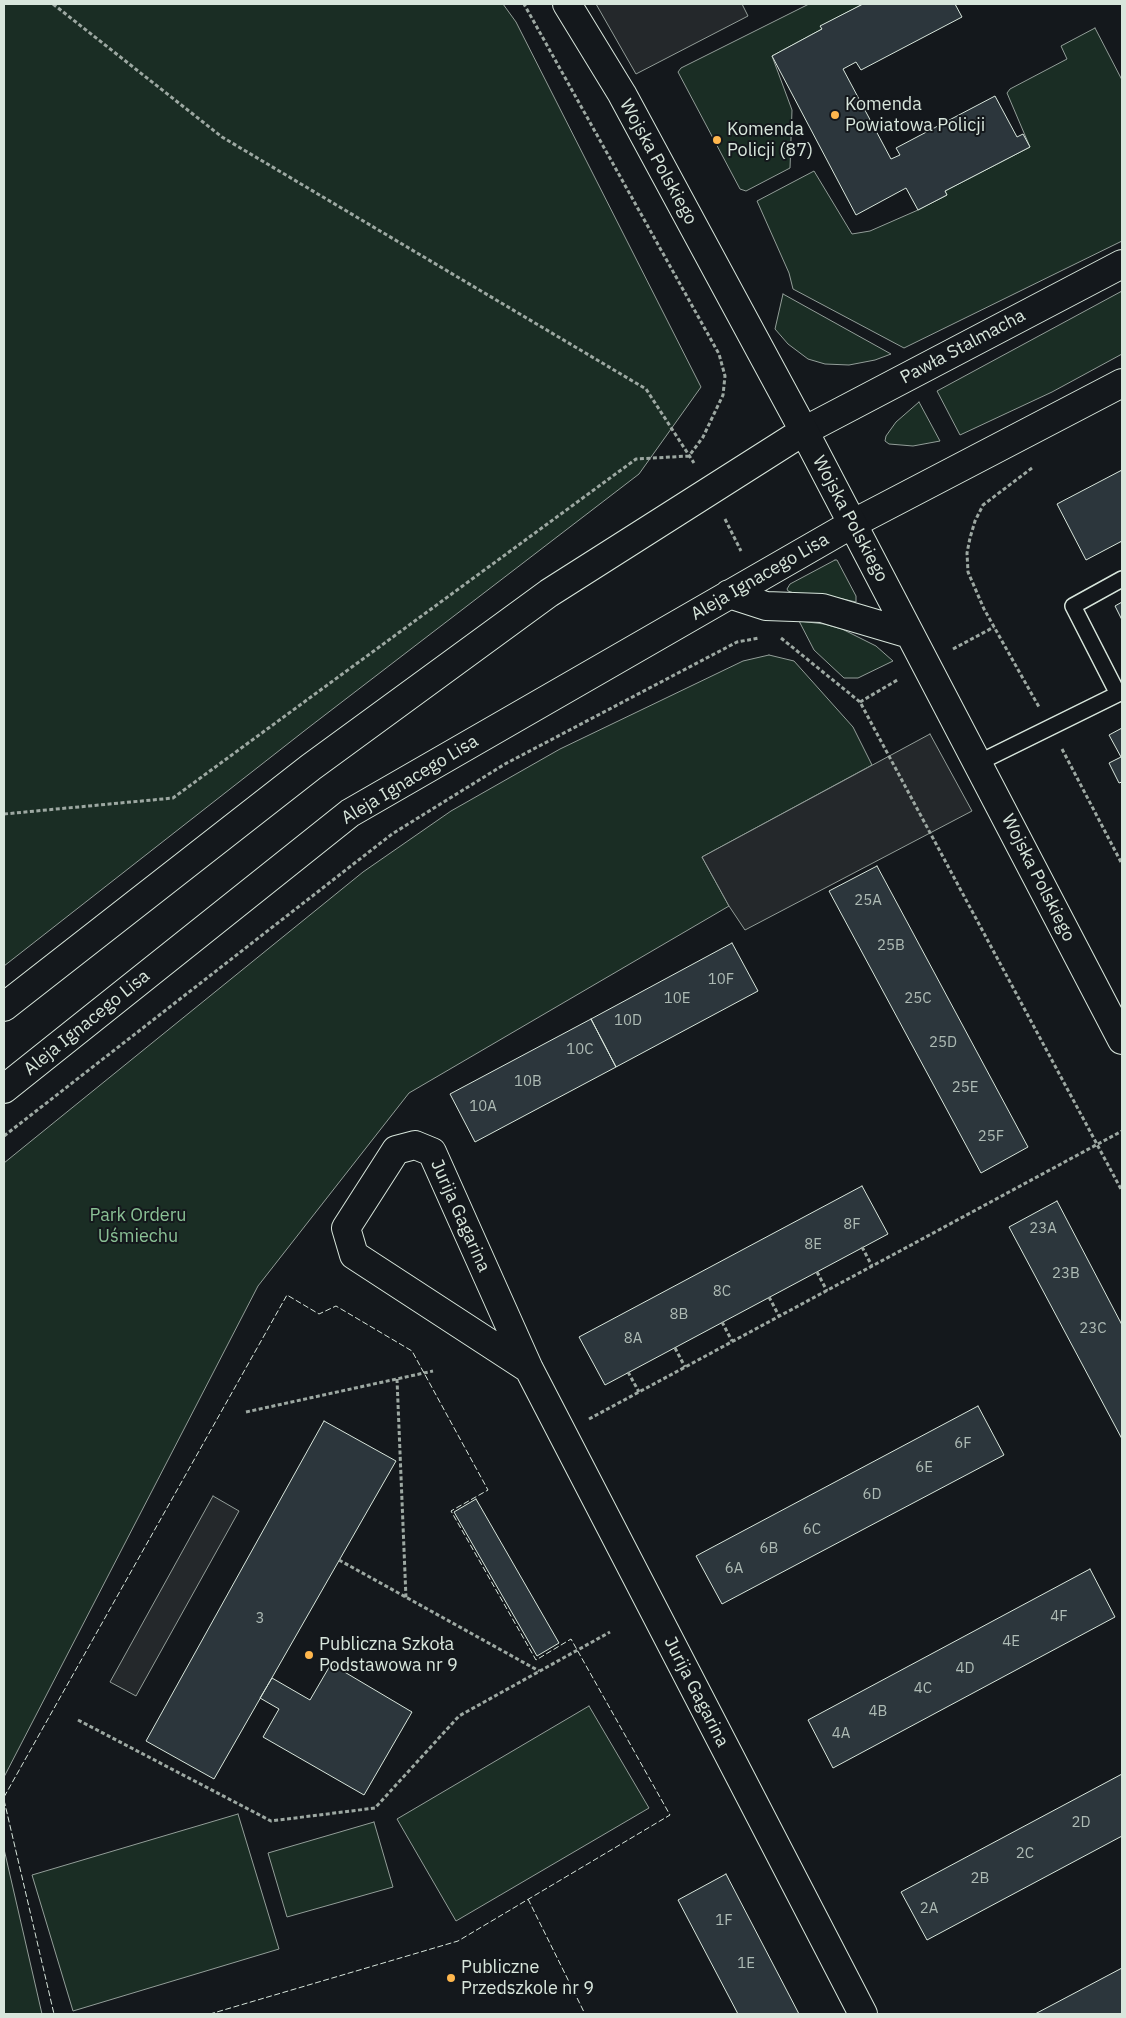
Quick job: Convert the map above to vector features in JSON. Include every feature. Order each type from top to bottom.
[{"type":"street","name":"Wojska Polskiego","points":[[567,4],[622,94],[804,431],[1122,1040]]},
{"type":"street","name":"Pawła Stalmacha","points":[[804,431],[1122,264]]},
{"type":"street","points":[[852,524],[1122,384]]},
{"type":"street","points":[[4,1007],[311,767],[549,593],[804,431]]},
{"type":"street","name":"Aleja Ignacego Lisa","points":[[4,1089],[350,813],[852,524]]},
{"type":"street","points":[[729,594],[766,606],[822,608],[910,634]]},
{"type":"street","name":"Jurija Gagarina","points":[[529,1369],[354,1255],[346,1228],[396,1150],[415,1145],[432,1152],[529,1369],[863,2014]]},
{"type":"lane","points":[[978,763],[1120,693],[1073,606],[1122,579]]},
{"type":"path","points":[[53,4],[222,137],[646,389],[689,456]]},
{"type":"path","points":[[524,4],[719,354],[725,376],[723,395],[703,437],[689,456]]},
{"type":"path","points":[[4,814],[173,798],[636,459],[689,456]]},
{"type":"path","points":[[994,628],[975,592],[968,572],[967,553],[970,538],[975,521],[983,505],[1035,465]]},
{"type":"path","points":[[721,511],[742,554]]},
{"type":"path","points":[[776,634],[860,702],[1122,1191]]},
{"type":"path","points":[[4,1136],[392,834],[522,755],[738,642],[767,636]]},
{"type":"path","points":[[562,1434],[1122,1130]]},
{"type":"path","points":[[862,1248],[872,1266]]},
{"type":"path","points":[[817,1272],[827,1290]]},
{"type":"path","points":[[768,1297],[779,1316]]},
{"type":"path","points":[[722,1322],[732,1342]]},
{"type":"path","points":[[675,1348],[685,1367]]},
{"type":"path","points":[[246,1412],[433,1371]]},
{"type":"path","points":[[628,1372],[638,1392]]},
{"type":"path","points":[[397,1379],[406,1598]]},
{"type":"path","points":[[339,1560],[539,1672]]},
{"type":"path","points":[[78,1720],[271,1820],[375,1808],[459,1716],[610,1632]]},
{"type":"green space","points":[[4,4],[503,4],[516,22],[701,387],[639,474],[308,728],[4,966]]},
{"type":"green space","points":[[809,4],[863,4],[821,26],[822,29],[772,56],[792,110],[790,168],[746,191],[740,189],[678,72],[681,68]]},
{"type":"green space","points":[[1095,28],[1122,80],[1122,241],[904,348],[793,289],[789,273],[757,201],[814,171],[852,234],[870,231],[918,210],[947,195],[945,191],[1030,147],[1007,93],[1010,89],[1067,59],[1061,46]]},
{"type":"green space","points":[[1122,291],[1122,354],[1052,392],[960,435],[937,391]]},
{"type":"green space","points":[[783,294],[891,354],[875,360],[849,365],[825,364],[808,359],[788,344],[775,329]]},
{"type":"green space","points":[[919,402],[940,441],[913,446],[889,444],[885,441],[886,436],[896,422]]},
{"type":"green space","points":[[837,560],[856,596],[856,602],[830,596],[797,594],[788,591],[787,589],[790,584]]},
{"type":"green space","points":[[799,621],[824,624],[842,629],[876,646],[893,661],[858,678],[844,678],[814,650]]},
{"type":"green space","name":"Park Orderu Uśmiechu","points":[[769,655],[794,661],[853,727],[872,765],[702,857],[729,906],[409,1093],[258,1286],[4,1777],[4,1163],[363,872],[451,811],[560,749],[743,661]]},
{"type":"green space","points":[[589,1706],[649,1808],[456,1921],[397,1819]]},
{"type":"green space","points":[[238,1814],[279,1949],[73,2011],[32,1875]]},
{"type":"green space","points":[[374,1822],[393,1887],[287,1917],[268,1853]]},
{"type":"green space","points":[[4,1849],[42,2014],[4,2014]]},
{"type":"shaded area","points":[[596,4],[742,4],[748,16],[636,74]]},
{"type":"shaded area","points":[[930,734],[972,811],[745,930],[729,906],[702,857]]},
{"type":"shaded area","points":[[213,1496],[239,1511],[136,1696],[110,1682]]},
{"type":"building","name":"Komenda Powiatowa Policji","points":[[863,4],[955,4],[962,17],[861,70],[856,62],[843,69],[891,159],[900,155],[896,148],[995,96],[1017,137],[1023,134],[1030,147],[945,191],[947,195],[918,210],[906,188],[856,215],[772,56],[822,29],[820,26]]},
{"type":"building","points":[[1122,470],[1122,541],[1086,560],[1057,504]]},
{"type":"building","points":[[1122,602],[1122,620],[1115,606]]},
{"type":"building","points":[[1122,728],[1122,782],[1119,783],[1109,763],[1121,757],[1109,735]]},
{"type":"building","points":[[877,866],[1028,1147],[981,1173],[829,891]]},
{"type":"building","points":[[732,943],[758,991],[616,1067],[591,1019]]},
{"type":"building","points":[[591,1019],[616,1067],[475,1142],[450,1094]]},
{"type":"building","points":[[862,1186],[888,1234],[605,1385],[579,1337]]},
{"type":"building","points":[[1057,1201],[1122,1325],[1122,1439],[1009,1227]]},
{"type":"building","points":[[978,1406],[1004,1455],[722,1604],[696,1556]]},
{"type":"building","points":[[324,1421],[396,1461],[214,1779],[146,1741]]},
{"type":"building","points":[[476,1499],[559,1643],[537,1656],[454,1512]]},
{"type":"building","points":[[1090,1569],[1115,1617],[833,1768],[808,1720]]},
{"type":"building","points":[[331,1664],[412,1712],[364,1795],[263,1737],[279,1709],[260,1698],[272,1678],[310,1700]]},
{"type":"building","points":[[1122,1774],[1122,1836],[927,1940],[901,1892]]},
{"type":"building","points":[[726,1874],[799,2014],[738,2014],[678,1900]]},
{"type":"building","points":[[1122,1968],[1122,2014],[1035,2014]]},
{"type":"fence","points":[[4,1797],[287,1295],[319,1314],[336,1306],[412,1351],[488,1490],[451,1511],[536,1660],[571,1639],[670,1815],[458,1941],[210,2014]]},
{"type":"fence","points":[[4,1800],[54,2014]]},
{"type":"fence","points":[[528,1899],[585,2014]]},
{"type":"place","name":"Komenda Powiatowa Policji","points":[[835,115]]},
{"type":"place","name":"Komenda Policji (87)","points":[[717,140]]},
{"type":"place","name":"Publiczna Szkoła Podstawowa nr 9","points":[[309,1655]]},
{"type":"place","name":"Publiczne Przedszkole nr 9","points":[[451,1978]]}]
